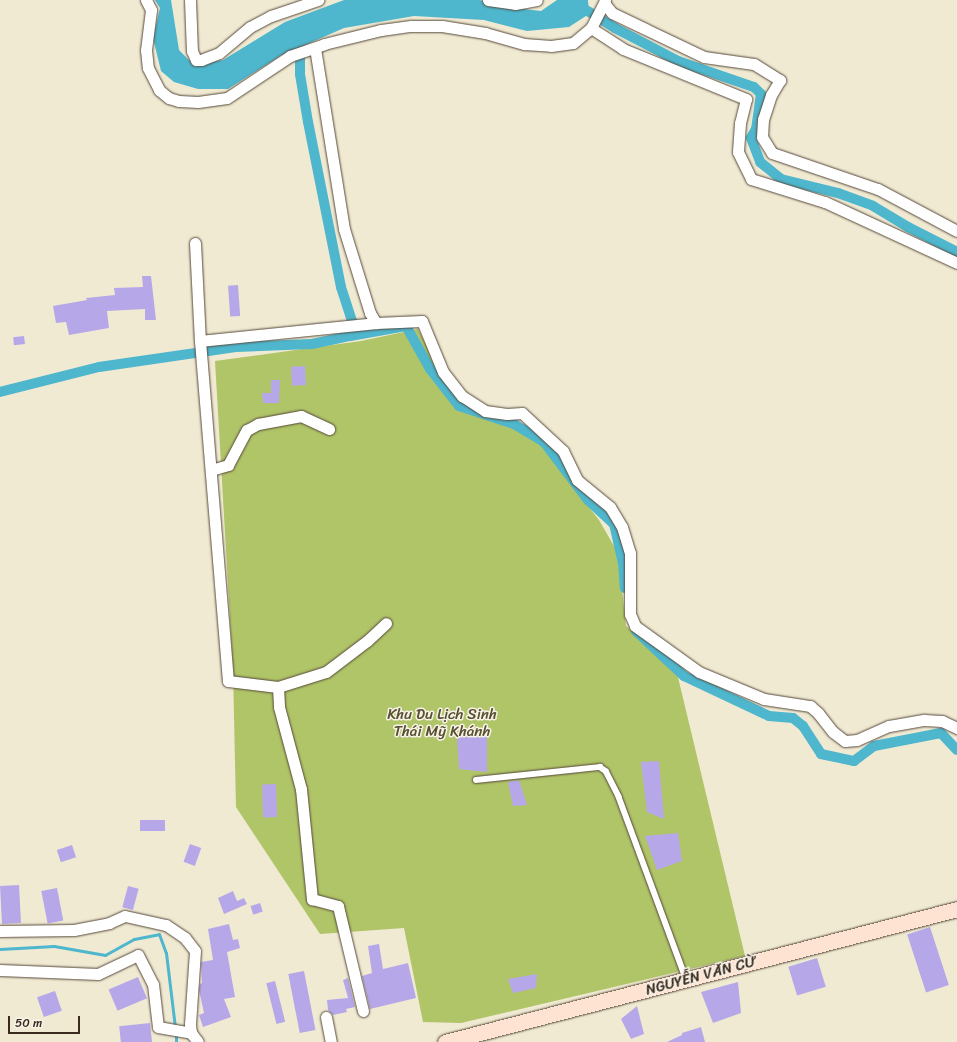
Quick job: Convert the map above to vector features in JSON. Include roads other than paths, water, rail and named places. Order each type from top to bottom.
[{"type":"main road","name":"NGUYỄN VĂN CỪ","points":[[445,1042],[957,909]]},
{"type":"street","points":[[146,0],[151,10],[145,44],[148,68],[159,90],[169,98],[186,102],[222,100],[290,56],[381,30],[411,26],[462,28],[510,41],[550,46],[573,43],[591,27],[604,2],[612,13],[704,57],[754,64],[780,80],[763,119],[762,137],[772,153],[878,189],[957,231]]},
{"type":"street","points":[[190,0],[192,51],[196,60],[201,60],[219,53],[250,27],[271,16],[318,0]]},
{"type":"street","points":[[488,0],[515,4],[537,0]]},
{"type":"street","points":[[591,27],[623,49],[746,98],[740,123],[738,152],[751,179],[825,202],[957,263]]},
{"type":"street","points":[[312,49],[344,229],[371,324]]},
{"type":"street","points":[[195,243],[201,361],[228,681],[278,688],[326,672],[367,641],[386,623]]},
{"type":"street","points":[[200,342],[371,324],[422,321],[440,367],[462,396],[485,411],[504,414],[522,413],[563,451],[577,480],[610,506],[622,527],[631,560],[630,608],[632,621],[639,629],[667,647],[693,669],[764,699],[810,706],[818,712],[833,732],[846,741],[857,740],[889,726],[924,720],[942,721],[957,728]]},
{"type":"street","points":[[211,470],[223,468],[231,462],[244,434],[252,426],[301,416],[329,429]]},
{"type":"street","points":[[278,688],[279,707],[300,789],[312,899],[338,906],[364,1011]]},
{"type":"street","points":[[0,931],[74,930],[109,923],[125,916],[166,925],[185,938],[195,952],[194,1038],[158,1027],[154,984],[138,954],[98,974],[0,970]]},
{"type":"street","points":[[326,1017],[331,1042]]},
{"type":"lane","points":[[476,780],[600,767],[606,771],[620,797],[686,980]]},
{"type":"water","points":[[155,0],[171,0],[179,50],[194,65],[223,60],[285,22],[344,0],[480,0],[498,6],[541,11],[557,0],[588,0],[589,14],[569,27],[527,31],[484,20],[414,16],[344,28],[280,56],[228,89],[198,89],[174,82],[161,71],[153,38],[160,8]]},
{"type":"waterway","points":[[578,5],[615,28],[678,61],[754,87],[761,94],[756,129],[751,138],[760,162],[781,179],[838,193],[873,206],[908,227],[957,252]]},
{"type":"waterway","points":[[0,392],[99,367],[236,347],[312,344],[350,336],[352,321],[341,287],[308,122],[300,74],[300,45]]},
{"type":"waterway","points":[[350,336],[406,326],[430,369],[459,406],[514,424],[544,442],[588,500],[614,524],[623,562],[625,588]]},
{"type":"waterway","points":[[636,631],[684,676],[769,716],[793,718],[803,726],[821,754],[854,761],[874,746],[941,733],[957,750]]},
{"type":"waterway","points":[[0,949],[54,946],[105,955],[134,939],[159,934],[166,953],[175,1027]]},
{"type":"waterway","points":[[176,1033],[176,1042]]},
{"type":"park label","name":"Khu Du Lịch Sinh Thái Mỹ Khánh","points":[[442,722]]}]
